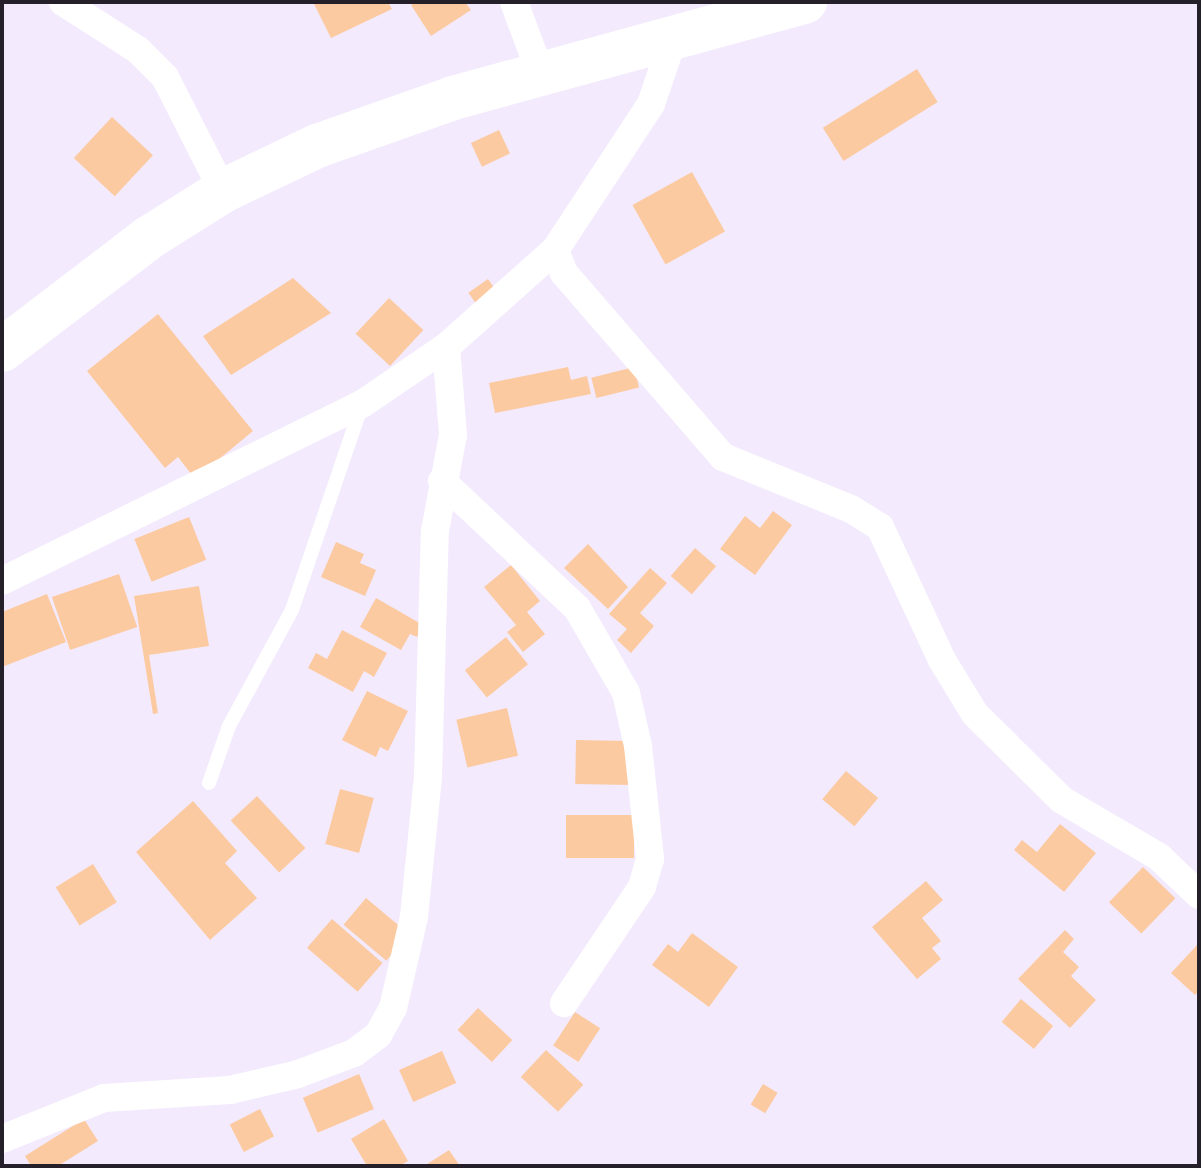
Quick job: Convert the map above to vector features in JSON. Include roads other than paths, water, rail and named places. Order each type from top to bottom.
[{"type":"main road","points":[[2,350],[150,237],[223,191],[317,146],[540,72],[805,2]]},
{"type":"street","points":[[63,2],[138,50],[165,77],[223,191]]},
{"type":"street","points":[[514,2],[540,72]]},
{"type":"street","points":[[2,581],[362,404],[446,347],[555,250],[651,104],[674,36]]},
{"type":"street","points":[[555,250],[574,286],[723,457],[851,509],[880,527],[942,660],[975,714],[1062,800],[1159,857],[1199,895]]},
{"type":"street","points":[[2,1139],[104,1098],[230,1090],[298,1074],[354,1053],[378,1035],[393,1008],[414,917],[428,776],[428,658],[442,481],[453,435],[446,347]]},
{"type":"street","points":[[442,481],[577,608],[626,693],[638,746],[650,859],[630,908],[564,1003]]},
{"type":"lane","points":[[209,783],[229,726],[283,632],[362,404]]}]
